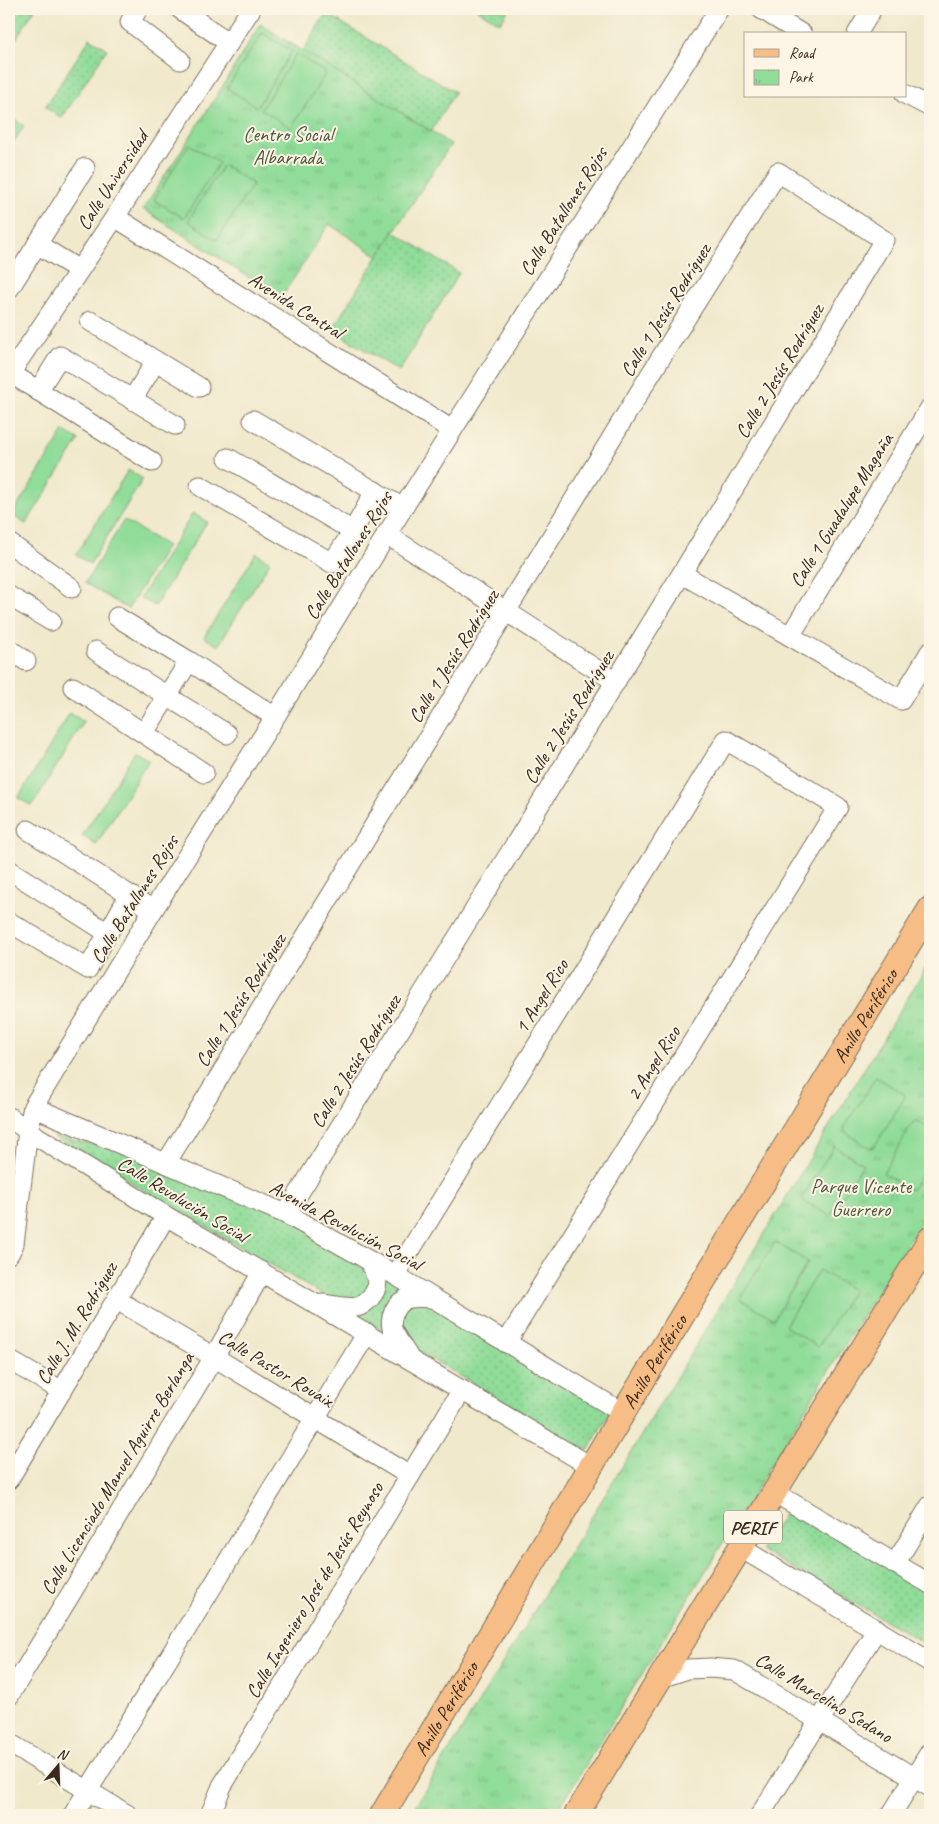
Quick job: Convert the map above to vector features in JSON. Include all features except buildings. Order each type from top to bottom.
[{"type":"main road","name":"Anillo Periférico","points":[[382,1815],[930,909]]},
{"type":"main road","name":"PERIF","points":[[576,1815],[930,1240]]},
{"type":"street","points":[[138,9],[130,22],[180,60]]},
{"type":"street","points":[[180,9],[229,43]]},
{"type":"street","name":"Calle Universidad","points":[[9,374],[115,217],[251,9]]},
{"type":"street","name":"Calle Batallones Rojos","points":[[9,1254],[14,1244],[28,1131],[33,1107],[386,534],[719,9]]},
{"type":"street","points":[[761,9],[799,32]]},
{"type":"street","points":[[858,32],[872,9]]},
{"type":"street","points":[[906,95],[930,107]]},
{"type":"street","points":[[9,289],[85,168]]},
{"type":"street","name":"Calle 2 Jesús Rodríguez","points":[[286,1214],[616,682],[884,240],[778,172]]},
{"type":"street","name":"Calle 1 Jesús Rodríguez","points":[[166,1163],[650,375],[778,172]]},
{"type":"street","name":"Avenida Central","points":[[115,217],[452,430]]},
{"type":"street","points":[[37,244],[79,270]]},
{"type":"street","points":[[90,321],[199,387]]},
{"type":"street","points":[[38,391],[60,356],[175,426]]},
{"type":"street","points":[[132,400],[156,361]]},
{"type":"street","points":[[9,374],[152,462]]},
{"type":"street","name":"Calle 1 Guadalupe Magaña","points":[[790,636],[930,408]]},
{"type":"street","points":[[253,420],[403,508]]},
{"type":"street","points":[[228,458],[353,531]]},
{"type":"street","points":[[200,486],[332,563],[353,531],[375,491]]},
{"type":"street","points":[[386,534],[507,610],[616,682]]},
{"type":"street","points":[[9,543],[72,588]]},
{"type":"street","points":[[682,574],[901,700],[930,652]]},
{"type":"street","points":[[9,596],[51,621]]},
{"type":"street","points":[[117,617],[275,717]]},
{"type":"street","points":[[9,649],[26,661]]},
{"type":"street","points":[[96,651],[226,734]]},
{"type":"street","points":[[144,733],[189,661]]},
{"type":"street","points":[[73,687],[204,773]]},
{"type":"street","name":"2 Angel Rico","points":[[506,1344],[838,807],[726,740]]},
{"type":"street","name":"1 Angel Rico","points":[[395,1276],[726,740]]},
{"type":"street","points":[[28,830],[153,910]]},
{"type":"street","points":[[9,870],[108,933]]},
{"type":"street","points":[[9,922],[88,969],[129,895]]},
{"type":"street","name":"Avenida Revolución Social","points":[[33,1107],[286,1214],[395,1276],[623,1414]]},
{"type":"street","name":"Calle Revolución Social","points":[[9,1117],[28,1131],[166,1216],[592,1467]]},
{"type":"street","name":"Calle J. M. Rodríguez","points":[[9,1479],[166,1216]]},
{"type":"street","name":"Calle Revolución Social","points":[[316,1304],[356,1307],[366,1303],[374,1294],[378,1283],[375,1272],[368,1260]]},
{"type":"street","name":"Calle Licenciado Manuel Aguirre Berlanga","points":[[9,1696],[214,1357],[262,1272]]},
{"type":"street","name":"Calle Revolución Social","points":[[410,1359],[392,1328],[391,1318],[396,1306],[402,1300],[414,1297],[432,1298]]},
{"type":"street","name":"Calle Pastor Rouaix","points":[[117,1300],[410,1476]]},
{"type":"street","points":[[73,1815],[367,1333]]},
{"type":"street","points":[[14,1363],[62,1391]]},
{"type":"street","name":"Calle Ingeniero José de Jesús Reynoso","points":[[210,1815],[222,1786],[462,1390]]},
{"type":"street","points":[[776,1493],[930,1584]]},
{"type":"street","points":[[895,1564],[930,1506]]},
{"type":"street","points":[[741,1548],[930,1662]]},
{"type":"street","points":[[760,1815],[877,1629]]},
{"type":"street","name":"Calle Marcelino Sedano","points":[[660,1678],[688,1669],[734,1670],[922,1782]]},
{"type":"street","points":[[9,1743],[128,1815]]},
{"type":"street","points":[[892,1815],[922,1782],[930,1752]]},
{"type":"green space","points":[[9,9],[35,9],[9,50]]},
{"type":"green space","points":[[476,9],[509,9],[500,23]]},
{"type":"green space","points":[[326,13],[455,92],[431,132],[303,51]]},
{"type":"green space","name":"Centro Social Albarrada","points":[[260,24],[451,144],[378,256],[329,224],[281,298],[143,209],[218,94]]},
{"type":"green space","points":[[262,33],[292,51],[257,107],[227,88]]},
{"type":"green space","points":[[90,38],[107,49],[62,118],[45,107]]},
{"type":"green space","points":[[296,54],[326,73],[291,128],[261,109]]},
{"type":"green space","points":[[9,116],[24,126],[9,149]]},
{"type":"green space","points":[[189,144],[219,163],[184,218],[154,200]]},
{"type":"green space","points":[[223,165],[253,184],[217,240],[188,221]]},
{"type":"green space","points":[[393,231],[459,273],[399,371],[332,330]]},
{"type":"green space","points":[[64,431],[79,440],[26,524],[12,515]]},
{"type":"green space","points":[[128,470],[143,479],[90,564],[76,555]]},
{"type":"green space","points":[[193,513],[207,522],[155,606],[140,598]]},
{"type":"green space","points":[[124,520],[167,546],[128,609],[85,583]]},
{"type":"green space","points":[[256,553],[270,562],[218,646],[204,637]]},
{"type":"green space","points":[[70,713],[84,722],[32,806],[18,798]]},
{"type":"green space","points":[[135,752],[149,760],[96,845],[82,836]]},
{"type":"green space","name":"Parque Vicente Guerrero","points":[[930,961],[930,1207],[555,1815],[410,1815]]},
{"type":"green space","points":[[876,1077],[904,1094],[905,1097],[874,1147],[870,1148],[845,1132],[844,1128]]},
{"type":"green space","points":[[916,1121],[930,1128],[930,1161],[911,1190],[883,1173],[913,1122]]},
{"type":"green space","points":[[52,1136],[171,1160],[292,1206],[616,1401],[588,1451]]},
{"type":"green space","points":[[834,1146],[863,1164],[830,1216],[802,1198]]},
{"type":"green space","points":[[775,1242],[808,1262],[774,1319],[740,1299]]},
{"type":"green space","points":[[819,1270],[853,1290],[818,1347],[785,1326]]},
{"type":"green space","points":[[791,1504],[930,1586],[930,1646],[761,1550]]}]
